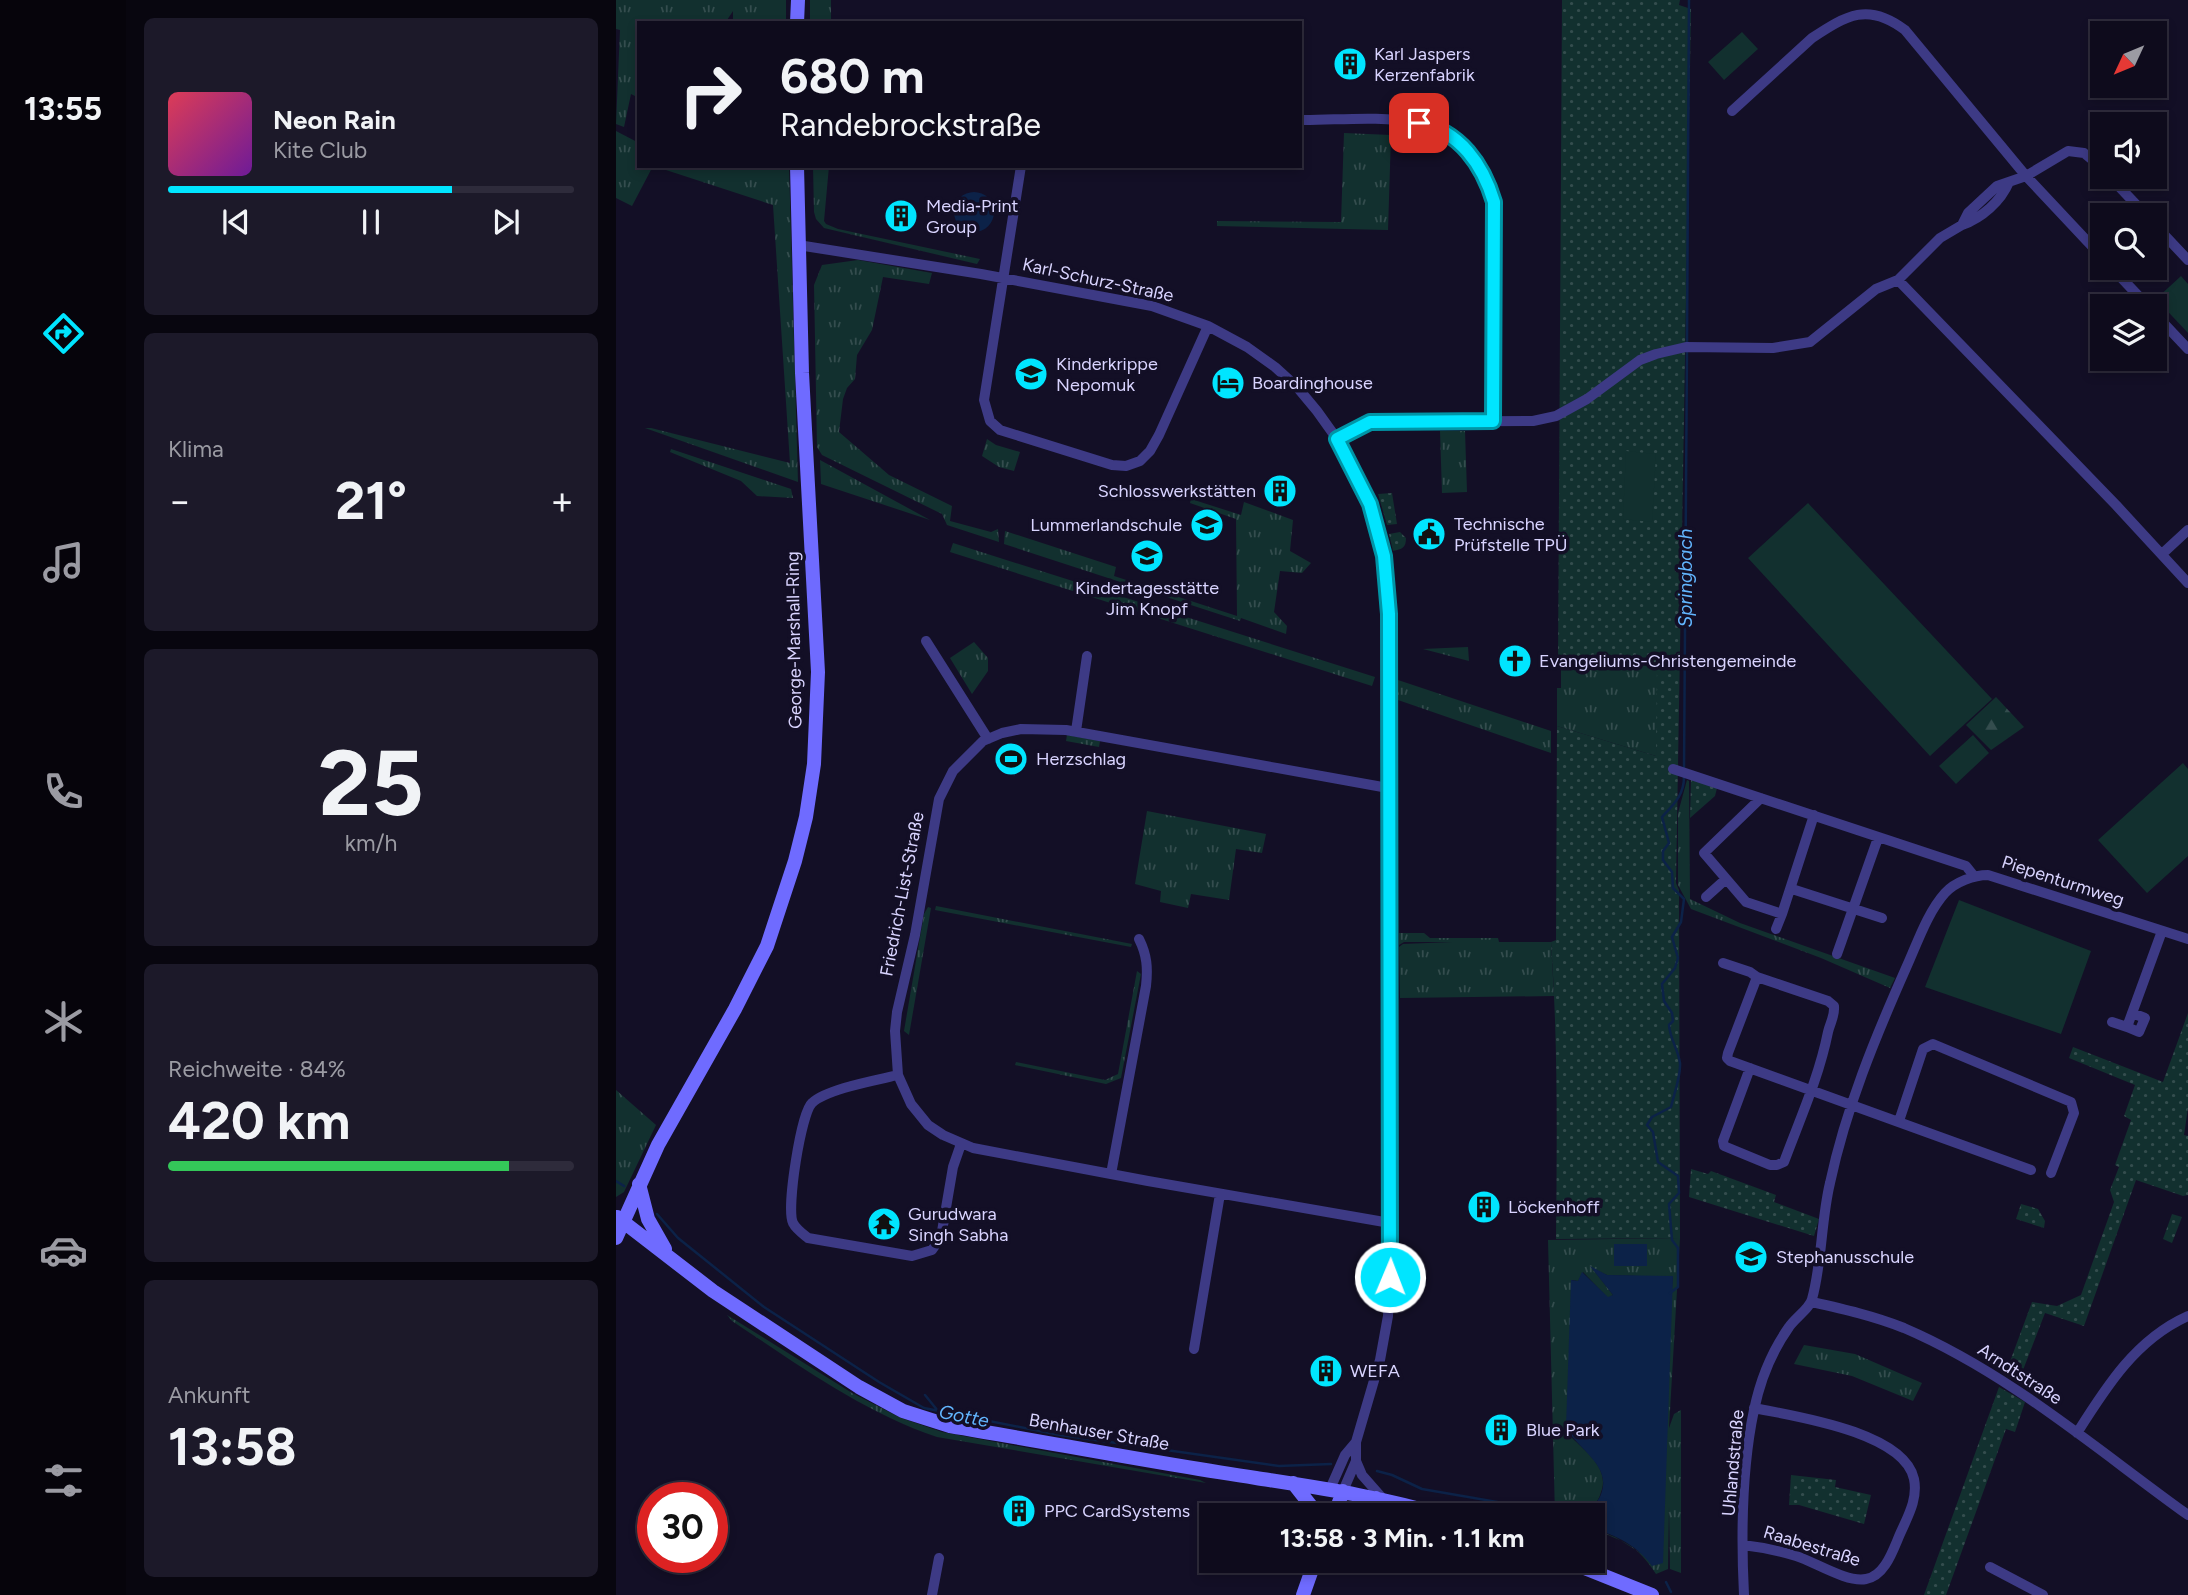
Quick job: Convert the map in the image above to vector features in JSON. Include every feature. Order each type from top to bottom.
[{"type":"main road","points":[[797,0],[797,21]]},
{"type":"main road","name":"George-Marshall-Ring","points":[[616,1238],[620,1218],[767,946],[796,861],[810,790],[818,711],[817,632],[807,468],[797,168]]},
{"type":"main road","points":[[639,1184],[651,1226],[672,1259]]},
{"type":"main road","name":"Benhauser Straße","points":[[620,1218],[713,1290],[859,1387],[903,1410],[950,1426],[1337,1490],[1395,1503]]},
{"type":"main road","points":[[1293,1483],[1309,1503]]},
{"type":"main road","points":[[1328,1503],[1337,1490]]},
{"type":"main road","points":[[1336,1503],[1337,1490]]},
{"type":"main road","points":[[1372,1503],[1380,1499]]},
{"type":"main road","points":[[1303,1595],[1311,1573]]},
{"type":"main road","points":[[1597,1573],[1652,1595]]},
{"type":"street","points":[[1732,111],[1812,38],[1843,19],[1870,13],[1888,17],[1905,30],[2026,176],[2090,244]]},
{"type":"street","points":[[1302,120],[1390,120],[1429,125],[1453,138],[1474,158],[1488,183],[1494,208],[1493,421]]},
{"type":"street","points":[[1337,439],[1370,422],[1532,421],[1556,416],[1587,399],[1640,360],[1656,354],[1689,348],[1773,348],[1810,342],[1876,289],[1898,280],[1940,238],[1962,225],[1968,214],[1997,186],[2026,176],[2068,151],[2084,153],[2090,158]]},
{"type":"street","points":[[1021,168],[984,400],[990,421],[1000,430],[1112,465],[1135,464],[1150,452],[1208,326]]},
{"type":"street","points":[[2121,189],[2135,203]]},
{"type":"street","points":[[2167,238],[2188,260]]},
{"type":"street","name":"Karl-Schurz-Straße","points":[[798,245],[1002,278],[1152,306],[1208,326],[1247,347],[1275,367],[1311,403],[1337,439],[1370,504],[1384,556],[1389,614],[1388,1303],[1385,1338],[1356,1442],[1356,1461],[1337,1490]]},
{"type":"street","points":[[1898,280],[2188,583]]},
{"type":"street","points":[[2123,280],[2137,294]]},
{"type":"street","points":[[2167,327],[2188,349]]},
{"type":"street","points":[[2162,554],[2188,530]]},
{"type":"street","points":[[926,641],[988,739]]},
{"type":"street","points":[[1076,731],[1087,656]]},
{"type":"street","name":"Friedrich-List-Straße","points":[[1388,788],[1076,731],[1021,729],[983,741],[953,771],[939,799],[915,935],[897,1012],[895,1039],[898,1075],[911,1104],[924,1121],[961,1144],[1010,1156],[1390,1223]]},
{"type":"street","name":"Piepenturmweg","points":[[1681,772],[1966,866],[1974,876],[1988,875],[2188,939]]},
{"type":"street","points":[[1761,797],[1704,853],[1746,902],[1782,914]]},
{"type":"street","points":[[1776,929],[1792,889],[1814,815]]},
{"type":"street","points":[[1837,954],[1878,838]]},
{"type":"street","points":[[1812,1302],[1823,1217],[1851,1103],[1883,1021],[1934,909],[1952,887],[1974,876]]},
{"type":"street","points":[[1706,897],[1726,879]]},
{"type":"street","points":[[1792,889],[1882,918]]},
{"type":"street","points":[[2112,1022],[2127,1027],[2162,931]]},
{"type":"street","points":[[1111,1174],[1148,971],[1146,952],[1139,939]]},
{"type":"street","points":[[1723,963],[1828,1001],[1834,1006],[1835,1013],[1825,1052],[1784,1162],[1777,1165],[1770,1165],[1724,1146],[1723,1141],[1750,1068]]},
{"type":"street","points":[[1757,977],[1727,1058],[2031,1170]]},
{"type":"street","points":[[1899,1121],[1923,1049],[1933,1044],[2071,1102],[2074,1113],[2051,1173]]},
{"type":"street","points":[[898,1075],[830,1093],[811,1104],[804,1121],[790,1208],[793,1223],[800,1231],[808,1238],[912,1256],[932,1250],[941,1237],[953,1167],[961,1144]]},
{"type":"street","points":[[1194,1349],[1220,1194]]},
{"type":"street","name":"Uhlandstraße","points":[[1744,1595],[1746,1467],[1754,1408],[1770,1362],[1783,1335],[1794,1319],[1812,1302]]},
{"type":"street","name":"Arndtstraße","points":[[1812,1302],[1894,1325],[1946,1348],[2007,1383],[2188,1515]]},
{"type":"street","points":[[2077,1433],[2110,1380],[2133,1354],[2188,1316]]},
{"type":"street","name":"Raabestraße","points":[[1743,1545],[1795,1556],[1856,1580],[1868,1579],[1878,1573],[1889,1559],[1913,1503],[1914,1480],[1910,1468],[1887,1446],[1824,1422],[1754,1408]]},
{"type":"street","name":"Karl-Schurz-Straße","points":[[1337,1490],[1345,1455],[1356,1442]]},
{"type":"street","points":[[1356,1461],[1362,1475],[1380,1499]]},
{"type":"street","points":[[932,1595],[939,1558]]},
{"type":"street","points":[[1990,1567],[2043,1595]]},
{"type":"green space","points":[[616,0],[786,0],[786,21],[733,21],[733,11],[728,21],[637,21],[637,97],[631,94],[624,127],[616,124],[620,30],[616,29]]},
{"type":"green space","points":[[810,0],[831,0],[831,21],[810,21]]},
{"type":"green space","points":[[1562,0],[1680,0],[1679,5],[1691,9],[1676,883],[1679,890],[1680,1238],[1556,1239],[1556,1053],[1551,942],[1556,940],[1557,726],[1656,756],[1657,665],[1558,663]]},
{"type":"green space","points":[[1742,32],[1758,49],[1724,80],[1708,62]]},
{"type":"green space","points":[[616,131],[637,142],[637,168],[652,168],[632,206],[616,198]]},
{"type":"green space","points":[[1344,133],[1391,135],[1388,230],[1217,226],[1217,221],[1341,222]]},
{"type":"green space","points":[[789,168],[798,482],[645,428],[790,463],[773,205],[666,170]]},
{"type":"green space","points":[[813,168],[829,168],[824,221],[826,224],[838,229],[980,259],[977,264],[824,228],[814,212]]},
{"type":"green space","points":[[858,260],[932,273],[929,284],[883,277],[872,330],[857,355],[855,379],[847,388],[843,399],[839,432],[889,475],[952,506],[950,521],[991,532],[998,529],[999,542],[947,525],[942,514],[822,455],[817,447],[814,285],[822,265]]},
{"type":"green space","points":[[2181,276],[2188,284],[2188,333],[2167,311],[2167,294],[2161,294]]},
{"type":"green space","points":[[1440,431],[1465,431],[1467,492],[1442,493]]},
{"type":"green space","points":[[987,439],[996,445],[1020,452],[1014,471],[999,467],[982,456]]},
{"type":"green space","points":[[671,449],[791,489],[793,498],[757,496],[741,481],[670,452]]},
{"type":"green space","points":[[1626,451],[1656,454],[1652,522],[1623,519]]},
{"type":"green space","points":[[820,460],[930,520],[821,484]]},
{"type":"green space","points":[[1392,493],[1397,524],[1387,525],[1378,494]]},
{"type":"green space","points":[[1191,499],[1241,515],[1244,502],[1293,520],[1290,551],[1311,563],[1302,573],[1280,571],[1274,612],[1287,626],[1286,634],[1004,544],[1005,531],[1116,567],[1114,576],[1237,616],[1236,519],[1190,503]]},
{"type":"green space","points":[[1808,503],[1992,699],[1930,756],[1748,558]]},
{"type":"green space","points":[[1400,532],[1406,538],[1405,544],[1401,549],[1393,551],[1389,534]]},
{"type":"green space","points":[[953,543],[1375,677],[1372,686],[950,552]]},
{"type":"green space","points":[[974,642],[988,658],[988,671],[972,694],[950,658]]},
{"type":"green space","points":[[1468,647],[1469,661],[1423,649]]},
{"type":"green space","points":[[1561,663],[1657,664],[1662,681],[1656,756],[1557,726],[1557,688],[1561,688]]},
{"type":"green space","points":[[1398,680],[1551,731],[1551,753],[1398,700]]},
{"type":"green space","points":[[1996,697],[2024,727],[1991,750],[1966,725]]},
{"type":"green space","points":[[1067,735],[1100,741],[1099,747],[1066,741]]},
{"type":"green space","points":[[1973,735],[1989,753],[1956,784],[1939,766]]},
{"type":"green space","points":[[2183,763],[2188,769],[2188,856],[2147,893],[2098,840]]},
{"type":"green space","points":[[1691,779],[1717,788],[1715,796],[1690,818]]},
{"type":"green space","points":[[1687,780],[1690,899],[1740,923],[1895,978],[1890,988],[1821,958],[1691,909],[1678,885],[1678,813]]},
{"type":"green space","points":[[1147,811],[1266,834],[1262,853],[1236,849],[1229,900],[1191,894],[1188,908],[1160,902],[1161,891],[1135,884]]},
{"type":"green space","points":[[1959,900],[2091,951],[2061,1034],[1925,987]]},
{"type":"green space","points":[[936,906],[1132,944],[1131,947],[935,910]]},
{"type":"green space","points":[[928,907],[931,908],[909,1035],[904,1031],[924,914]]},
{"type":"green space","points":[[1399,933],[1424,933],[1430,938],[1498,938],[1499,942],[1551,942],[1554,996],[1400,998],[1399,947],[1403,944],[1453,942],[1404,942],[1399,945]]},
{"type":"green space","points":[[1137,971],[1141,974],[1121,1078],[1106,1084],[1015,1065],[1016,1062],[1105,1080],[1118,1074]]},
{"type":"green space","points":[[2188,1013],[2188,1108],[2184,1135],[2188,1136],[2188,1195],[2183,1196],[2136,1180],[2084,1326],[2045,1313],[2018,1383],[2005,1375],[2032,1302],[2057,1306],[2081,1295],[2114,1202],[2110,1190],[2119,1167],[2115,1165],[2131,1120],[2124,1116],[2135,1085],[2069,1058],[2073,1047],[2163,1082]]},
{"type":"green space","points":[[616,1090],[656,1125],[624,1192],[616,1197]]},
{"type":"green space","points":[[1691,1169],[1708,1174],[1711,1171],[1776,1195],[1774,1202],[1819,1219],[1814,1236],[1689,1197]]},
{"type":"green space","points":[[2021,1204],[2038,1209],[2045,1221],[2044,1228],[2016,1219]]},
{"type":"green space","points":[[2172,1214],[2182,1217],[2172,1243],[2163,1239]]},
{"type":"green space","points":[[1680,1238],[1669,1428],[1674,1414],[1681,1410],[1681,1573],[1670,1569],[1669,1505],[1668,1569],[1656,1574],[1636,1550],[1644,1555],[1673,1277],[1607,1275],[1592,1268],[1613,1295],[1608,1298],[1583,1272],[1578,1281],[1572,1280],[1571,1437],[1595,1461],[1603,1484],[1595,1503],[1555,1503],[1548,1240]]},
{"type":"green space","points":[[727,1315],[852,1393],[901,1418],[942,1432],[1206,1483],[937,1437],[882,1414],[831,1386],[732,1321]]},
{"type":"green space","points":[[1804,1345],[1855,1354],[1922,1383],[1913,1401],[1852,1376],[1794,1364]]},
{"type":"green space","points":[[1999,1387],[2025,1402],[2015,1432],[2006,1429],[1946,1595],[1924,1595]]},
{"type":"green space","points":[[1791,1475],[1836,1480],[1835,1487],[1871,1495],[1864,1524],[1799,1505],[1789,1505]]},
{"type":"water","points":[[974,192],[988,198],[994,212],[988,226],[974,232],[960,226],[954,212],[960,198]]},
{"type":"water","points":[[1614,1244],[1647,1244],[1647,1266],[1614,1266]]},
{"type":"water","points":[[1590,1266],[1607,1275],[1673,1276],[1663,1563],[1652,1566],[1626,1542],[1605,1533],[1605,1503],[1595,1503],[1602,1491],[1601,1473],[1597,1464],[1566,1427],[1571,1280],[1578,1281],[1582,1272],[1608,1297],[1613,1295]]},
{"type":"waterway","name":"Springbach","points":[[1687,344],[1689,0]]},
{"type":"waterway","name":"Springbach","points":[[1684,771],[1687,350]]},
{"type":"waterway","name":"Springbach","points":[[1670,1293],[1678,1287],[1678,1248],[1672,1240],[1669,1204],[1679,1193],[1678,1176],[1658,1162],[1653,1132],[1647,1125],[1652,1117],[1671,1107],[1680,1068],[1669,1025],[1673,1021],[1672,1013],[1664,1001],[1662,984],[1675,968],[1678,958],[1672,937],[1681,922],[1684,899],[1673,888],[1672,872],[1663,860],[1663,851],[1669,843],[1662,817],[1680,794],[1684,777]]},
{"type":"waterway","name":"Gotte","points":[[616,1181],[624,1186]]},
{"type":"waterway","name":"Gotte","points":[[657,1214],[678,1238],[764,1307],[924,1408],[1060,1435],[1279,1466],[1331,1464]]},
{"type":"waterway","points":[[925,1395],[938,1411]]},
{"type":"waterway","name":"Gotte","points":[[1377,1471],[1422,1489],[1503,1503]]},
{"type":"waterway","name":"Springbach","points":[[1666,1582],[1671,1592]]},
{"type":"place","name":"Karl Jaspers Kerzenfabrik","points":[[1350,64]]},
{"type":"place","name":"Media‑Print Group","points":[[901,216]]},
{"type":"place","name":"Kinderkrippe Nepomuk","points":[[1031,374]]},
{"type":"place","name":"Boardinghouse","points":[[1228,383]]},
{"type":"place","name":"Schlosswerkstätten","points":[[1280,491]]},
{"type":"place","name":"Lummerlandschule","points":[[1207,525]]},
{"type":"place","name":"Technische Prüfstelle TPÜ","points":[[1429,534]]},
{"type":"place","name":"Kindertagesstätte Jim Knopf","points":[[1147,556]]},
{"type":"place","name":"Evangeliums-Christengemeinde","points":[[1515,661]]},
{"type":"place","name":"Herzschlag","points":[[1011,759]]},
{"type":"place","name":"Löckenhoff","points":[[1484,1207]]},
{"type":"place","name":"Gurudwara Singh Sabha","points":[[884,1224]]},
{"type":"place","name":"Stephanusschule","points":[[1751,1257]]},
{"type":"place","name":"WEFA","points":[[1326,1371]]},
{"type":"place","name":"Blue Park","points":[[1501,1430]]},
{"type":"place","name":"PPC CardSystems","points":[[1019,1511]]},
{"type":"route","points":[[1390,1277],[1389,614],[1384,556],[1370,504],[1337,439],[1370,422],[1493,421],[1494,384],[1494,202],[1488,183],[1474,158],[1458,141],[1429,125],[1419,123]]}]
